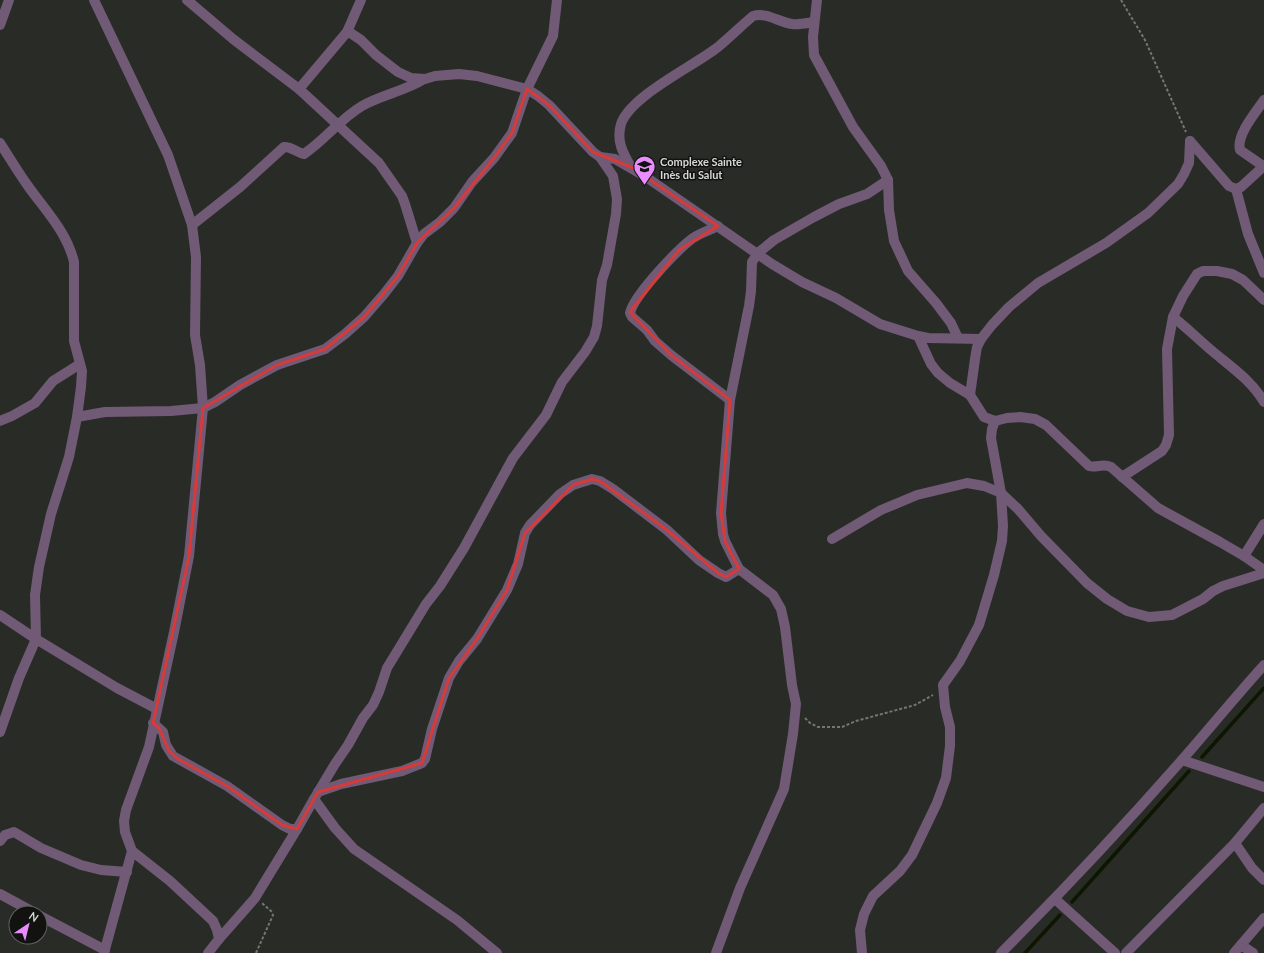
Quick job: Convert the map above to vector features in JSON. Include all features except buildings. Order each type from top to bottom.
[{"type":"street","points":[[0,25],[8,0]]},
{"type":"street","points":[[48,920],[104,952],[132,851],[129,839],[125,832],[124,820],[126,810],[148,747],[174,632],[189,556],[203,408],[195,335],[196,257],[192,225],[168,154],[94,0]]},
{"type":"street","points":[[187,0],[245,48],[299,89],[379,163],[406,204],[417,243]]},
{"type":"street","points":[[299,89],[347,32],[361,0]]},
{"type":"street","points":[[78,417],[105,412],[171,411],[203,408],[262,372],[277,365],[325,349],[346,334],[394,282],[424,234],[440,222],[454,208],[472,182],[494,158],[512,133],[527,89],[553,36],[557,0]]},
{"type":"street","points":[[816,0],[812,37],[814,55],[853,127],[881,166],[888,180],[889,210],[894,241],[908,271],[951,323],[958,338]]},
{"type":"street","points":[[631,167],[621,150],[619,137],[621,123],[630,108],[644,95],[718,46],[753,16],[759,14],[794,24],[814,22]]},
{"type":"street","points":[[347,32],[352,33],[376,55],[398,72],[411,78],[425,79]]},
{"type":"street","points":[[192,225],[234,192],[284,148],[289,147],[304,154],[337,124],[362,106],[376,99],[412,86],[425,79],[436,76],[459,74],[477,76],[527,89],[544,101],[593,152],[600,157],[613,176],[617,199],[616,214],[607,264],[602,280],[597,326],[594,337],[585,352],[562,382],[546,415],[513,458],[464,548],[440,586],[426,604],[387,668],[380,692],[373,705],[363,718],[255,898],[208,953]]},
{"type":"street","points":[[1236,189],[1241,187],[1263,166],[1240,150],[1239,145],[1245,128],[1264,100]]},
{"type":"street","points":[[1190,142],[1230,186],[1236,189],[1248,234],[1264,273]]},
{"type":"street","points":[[970,395],[974,359],[981,339],[992,325],[1009,307],[1038,283],[1106,244],[1154,208],[1178,184],[1184,174],[1189,163],[1190,142]]},
{"type":"street","points":[[0,143],[29,187],[50,214],[71,250],[74,262],[75,277],[74,341],[80,364],[81,387],[78,417],[69,457],[51,514],[38,567],[35,595],[36,639],[19,678],[0,732]]},
{"type":"street","points":[[600,157],[615,159],[631,167],[802,282],[836,298],[880,324],[928,338],[981,339]]},
{"type":"street","points":[[716,953],[740,888],[784,788],[793,734],[796,704],[781,609],[773,595],[739,569],[725,542],[723,534],[721,513],[730,400],[749,306],[752,262],[758,253],[774,240],[839,204],[867,194],[888,180]]},
{"type":"street","points":[[718,226],[694,238],[679,250],[647,286],[633,305],[630,313],[632,317],[647,330],[655,341],[671,355],[730,400]]},
{"type":"street","points":[[1122,477],[1156,456],[1166,445],[1169,435],[1167,348],[1173,317],[1197,274],[1203,271],[1217,271],[1232,274],[1244,280],[1264,300]]},
{"type":"street","points":[[1173,317],[1246,378],[1264,402]]},
{"type":"street","points":[[918,336],[931,364],[938,373],[950,383],[970,395],[984,417],[995,421],[1020,417],[1035,419],[1046,425],[1088,466],[1093,467],[1107,464],[1158,508],[1244,556],[1264,570]]},
{"type":"street","points":[[0,421],[35,403],[53,380],[80,364]]},
{"type":"street","points":[[862,953],[860,930],[864,914],[873,896],[900,871],[912,855],[937,803],[946,778],[950,746],[950,727],[945,707],[943,685],[960,661],[979,625],[994,575],[1002,541],[1003,526],[1001,493],[991,438],[995,421]]},
{"type":"street","points":[[316,795],[341,784],[402,771],[422,763],[425,759],[436,714],[449,678],[459,661],[478,639],[507,590],[518,564],[525,534],[530,525],[560,494],[572,485],[592,479],[600,481],[661,525],[699,560],[718,573],[726,576],[739,569]]},
{"type":"street","points":[[832,539],[881,510],[918,495],[967,483],[984,486],[1001,493],[1018,509],[1041,536],[1087,583],[1107,599],[1127,611],[1148,617],[1172,615],[1204,599],[1213,591],[1223,586],[1264,573]]},
{"type":"street","points":[[1244,556],[1264,524]]},
{"type":"street","points":[[0,615],[36,639],[117,688],[157,709]]},
{"type":"street","points":[[1001,953],[1055,899],[1182,760],[1264,665]]},
{"type":"street","points":[[153,723],[163,732],[166,745],[173,756],[227,786],[282,825],[290,829],[297,829]]},
{"type":"street","points":[[1182,760],[1264,787]]},
{"type":"street","points":[[316,795],[335,828],[354,849],[457,920],[496,953]]},
{"type":"street","points":[[1126,953],[1235,843],[1264,808]]},
{"type":"street","points":[[0,841],[5,835],[14,832],[41,848],[81,865],[101,870],[127,872]]},
{"type":"street","points":[[1235,843],[1252,868],[1264,880]]},
{"type":"street","points":[[132,851],[170,880],[213,921],[219,939]]},
{"type":"street","points":[[0,894],[20,905]]},
{"type":"street","points":[[1055,899],[1115,953]]},
{"type":"street","points":[[1234,953],[1264,918]]},
{"type":"street","points":[[1241,945],[1252,953]]},
{"type":"path","points":[[1122,0],[1145,40],[1190,142]]},
{"type":"path","points":[[796,704],[810,724],[818,727],[842,727],[856,720],[915,705],[932,696],[943,685]]},
{"type":"path","points":[[255,898],[273,915],[256,953]]},
{"type":"highlighted area","points":[[527,89],[549,105],[593,152],[631,167],[718,226],[679,250],[630,312],[671,355],[730,400],[721,513],[725,541],[739,569],[726,577],[718,573],[667,530],[600,481],[592,479],[573,485],[525,533],[507,590],[477,639],[449,678],[422,763],[318,792],[297,829],[282,825],[227,786],[178,759],[169,751],[159,728],[153,723],[189,556],[203,408],[277,365],[325,349],[364,317],[398,276],[417,243],[454,208],[512,133]]},
{"type":"waterway","points":[[1202,757],[1264,688]]},
{"type":"waterway","points":[[1072,902],[1189,771]]},
{"type":"waterway","points":[[1025,953],[1060,915]]},
{"type":"place","name":"Complexe Sainte Inès du Salut","points":[[645,186]]}]
